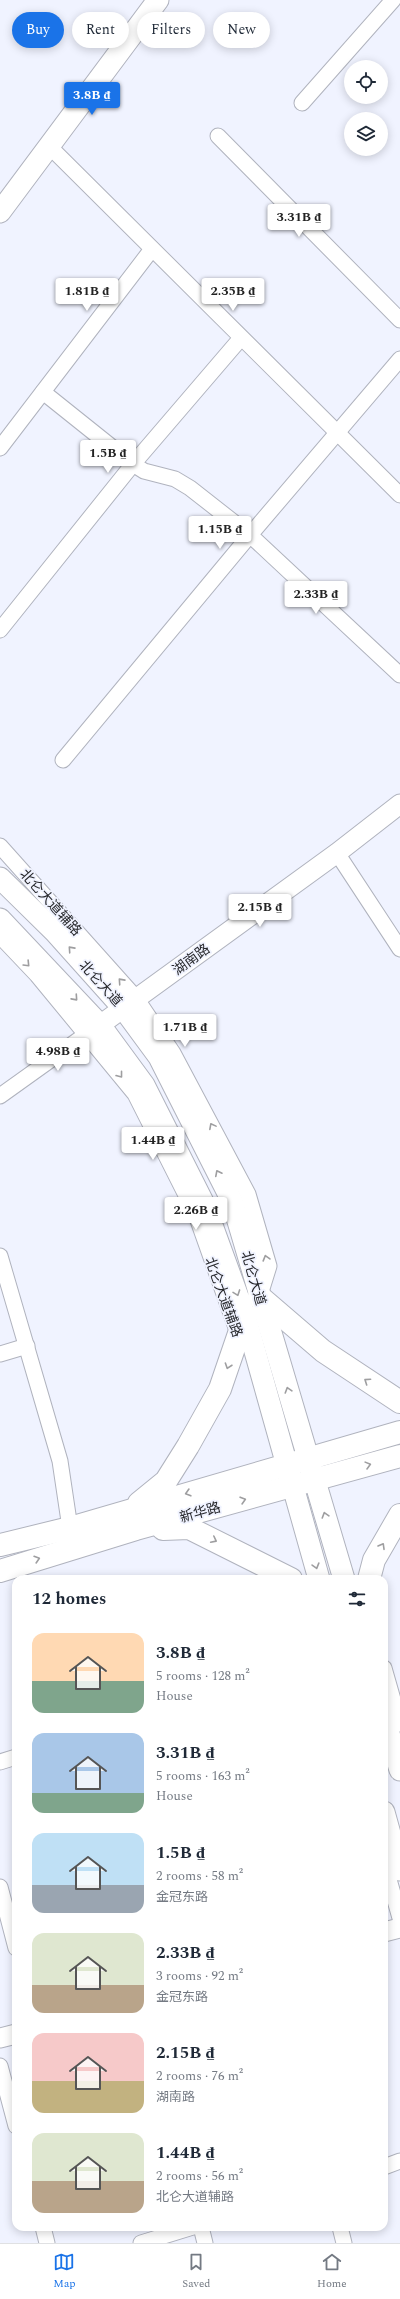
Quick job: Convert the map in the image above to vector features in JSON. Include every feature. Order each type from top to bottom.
[{"type":"main road","points":[[0,212],[158,0]]},
{"type":"main road","name":"北仑大道","points":[[0,878],[130,1003],[232,1201],[343,1575]]},
{"type":"main road","name":"北仑大道","points":[[0,918],[94,1029],[144,1085],[205,1206],[242,1326],[270,1405],[318,1575]]},
{"type":"main road","points":[[259,1296],[323,1351],[400,1402]]},
{"type":"main road","points":[[133,1520],[166,1481],[188,1446],[220,1389],[242,1326]]},
{"type":"main road","name":"新华路","points":[[0,1571],[133,1520],[287,1464],[400,1432]]},
{"type":"main road","name":"新华路","points":[[0,1545],[70,1528],[133,1520],[293,1486],[400,1456]]},
{"type":"main road","points":[[371,1575],[374,1560],[400,1515]]},
{"type":"main road","points":[[133,1520],[189,1528],[283,1575]]},
{"type":"main road","points":[[388,1730],[400,1770]]},
{"type":"main road","points":[[388,1826],[400,1870]]},
{"type":"street","points":[[302,103],[393,0]]},
{"type":"street","points":[[218,136],[400,320]]},
{"type":"street","points":[[49,146],[400,495]]},
{"type":"street","points":[[0,448],[152,249]]},
{"type":"street","points":[[0,630],[133,464],[241,338]]},
{"type":"street","points":[[63,760],[400,359]]},
{"type":"street","points":[[43,392],[133,464],[144,471],[175,479],[190,488],[250,536],[400,674]]},
{"type":"street","name":"湖南路","points":[[0,1096],[337,853],[400,804]]},
{"type":"street","name":"北仑大道辅路","points":[[0,846],[130,1003]]},
{"type":"street","points":[[337,853],[400,949]]},
{"type":"street","points":[[0,936],[37,975],[94,1029]]},
{"type":"street","points":[[0,1256],[60,1461],[70,1528]]},
{"type":"street","points":[[0,1354],[27,1346]]},
{"type":"street","points":[[332,1537],[352,1575]]},
{"type":"street","points":[[388,1682],[400,1724]]},
{"type":"street","points":[[0,1762],[12,1758]]},
{"type":"street","points":[[388,1876],[400,1918]]},
{"type":"street","points":[[0,1887],[12,1933]]},
{"type":"street","points":[[388,1931],[400,1928]]},
{"type":"street","points":[[0,2038],[12,2035]]},
{"type":"street","points":[[0,2066],[12,2111]]},
{"type":"street","points":[[388,2165],[400,2161]]},
{"type":"street","points":[[44,2231],[47,2243]]},
{"type":"street","points":[[141,2243],[180,2231]]},
{"type":"street","points":[[201,2231],[205,2243]]},
{"type":"street","points":[[341,2231],[344,2243]]}]
